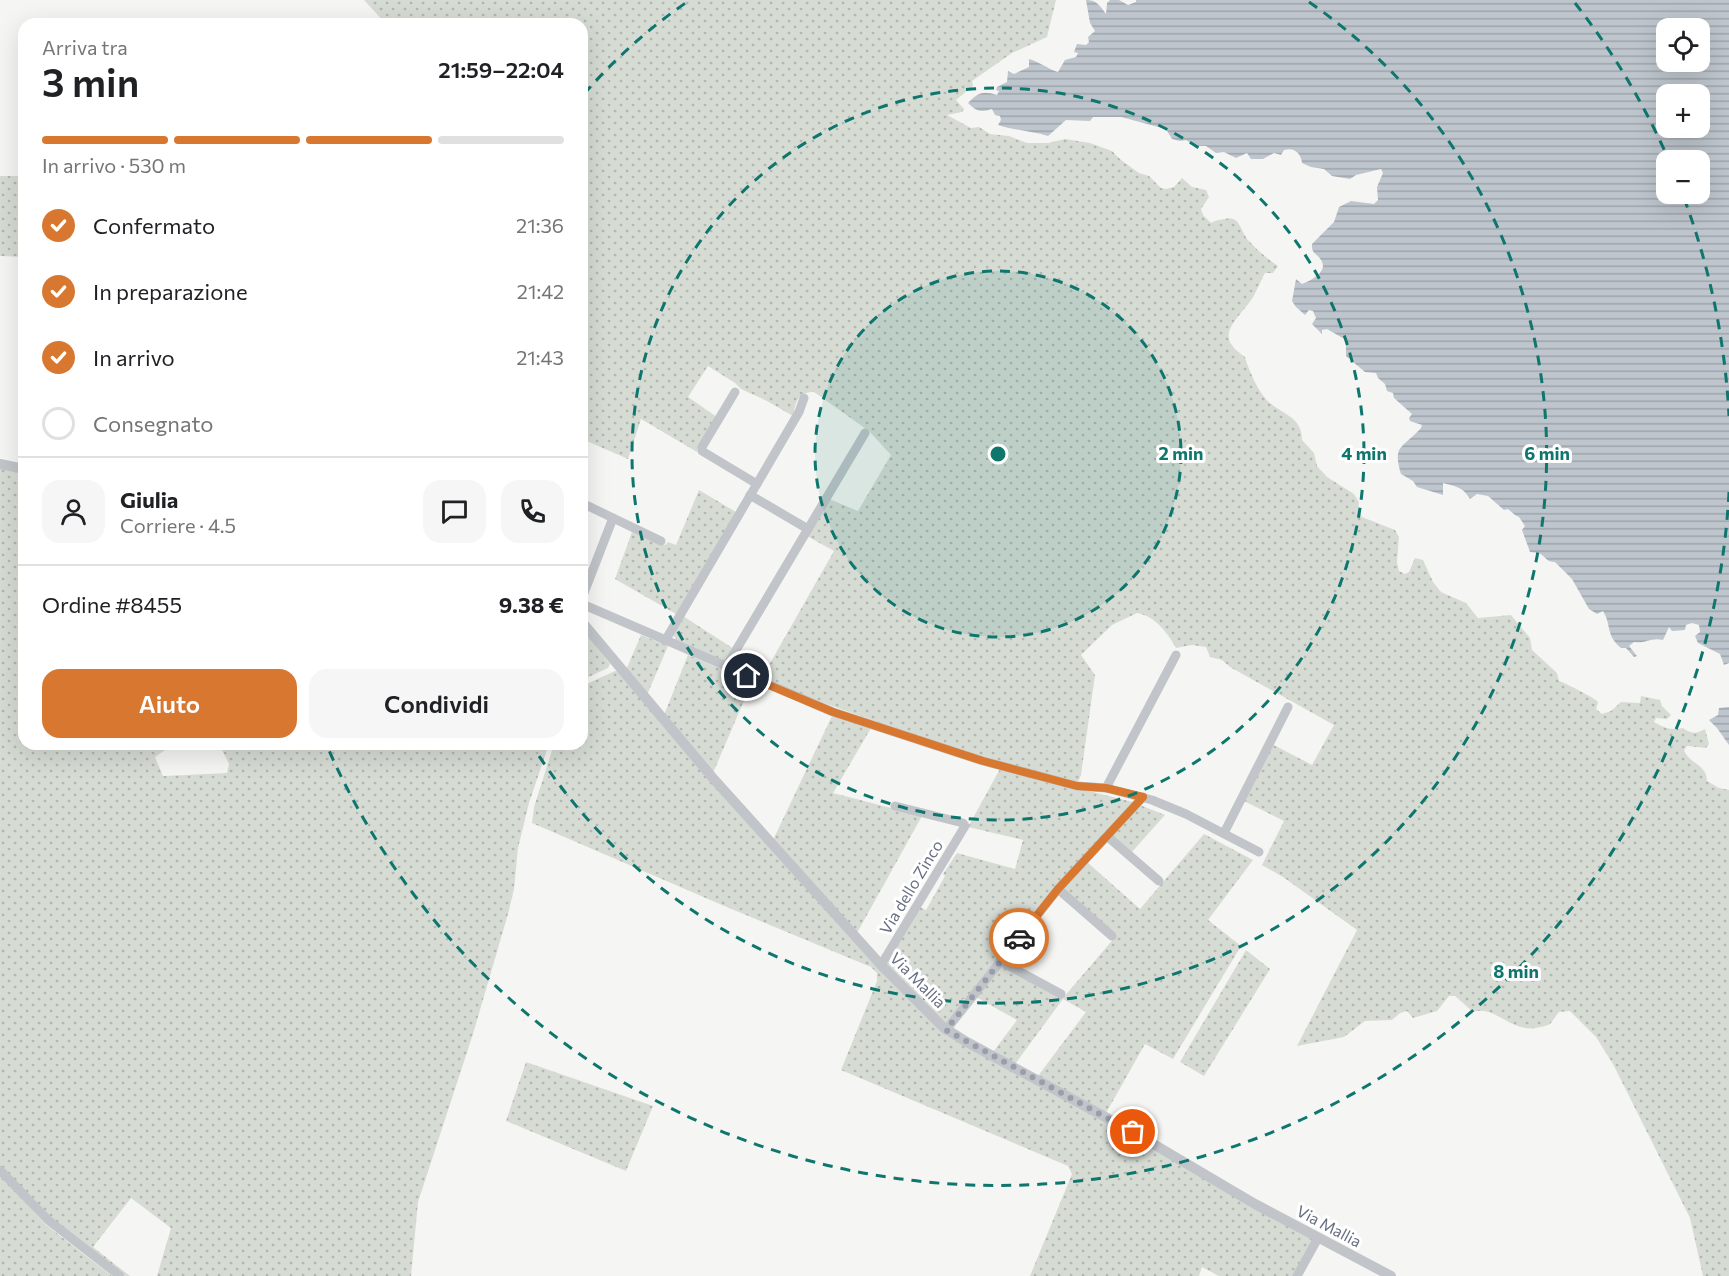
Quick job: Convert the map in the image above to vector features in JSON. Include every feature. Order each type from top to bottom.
[{"type":"street","points":[[735,392],[702,447],[702,451],[757,484]]},
{"type":"street","points":[[665,641],[799,412],[804,398]]},
{"type":"street","points":[[726,667],[865,433]]},
{"type":"street","points":[[0,464],[18,468]]},
{"type":"street","points":[[750,495],[808,529]]},
{"type":"street","points":[[588,506],[661,541]]},
{"type":"street","points":[[588,583],[613,518]]},
{"type":"street","points":[[588,607],[833,712],[983,761],[1077,786],[1106,788],[1143,797],[1186,814],[1259,852]]},
{"type":"street","name":"Via Mallia","points":[[588,629],[712,777],[881,965],[946,1030],[1123,1126],[1255,1204],[1390,1276]]},
{"type":"street","points":[[1106,788],[1176,655]]},
{"type":"street","points":[[1224,833],[1288,707]]},
{"type":"street","points":[[946,1030],[1058,889],[1143,797]]},
{"type":"street","name":"Via dello Zinco","points":[[881,965],[965,826],[963,823],[895,806]]},
{"type":"street","points":[[1108,837],[1159,881]]},
{"type":"street","points":[[1058,889],[1112,936]]},
{"type":"street","points":[[1000,961],[1061,994]]},
{"type":"street","points":[[0,1170],[48,1220],[120,1276]]},
{"type":"street","points":[[1297,1276],[1318,1238]]},
{"type":"shaded area","points":[[364,0],[1056,0],[1047,37],[1012,53],[972,81],[973,86],[956,100],[964,109],[962,112],[947,115],[971,128],[979,127],[990,134],[1009,136],[1027,143],[1048,143],[1065,139],[1090,143],[1112,151],[1139,173],[1149,176],[1161,188],[1174,187],[1182,178],[1192,187],[1206,190],[1209,197],[1201,209],[1203,215],[1211,223],[1234,219],[1252,245],[1278,266],[1273,273],[1265,273],[1251,300],[1232,324],[1229,331],[1231,343],[1245,357],[1255,382],[1266,399],[1296,422],[1302,440],[1314,453],[1317,466],[1327,477],[1354,494],[1359,502],[1358,509],[1362,517],[1395,530],[1399,537],[1397,562],[1399,571],[1405,574],[1409,572],[1415,558],[1423,560],[1433,582],[1441,592],[1466,603],[1478,618],[1511,615],[1530,638],[1532,650],[1557,673],[1559,681],[1596,700],[1598,702],[1596,709],[1602,714],[1611,711],[1621,702],[1640,703],[1641,696],[1660,700],[1662,706],[1671,715],[1667,719],[1656,718],[1654,722],[1665,728],[1683,728],[1694,733],[1705,729],[1709,744],[1706,748],[1687,746],[1684,750],[1686,755],[1704,771],[1707,781],[1719,788],[1729,790],[1729,1276],[1703,1276],[1690,1218],[1613,1064],[1596,1037],[1570,1011],[1559,1012],[1549,1025],[1527,1028],[1510,1023],[1488,1012],[1473,1012],[1455,996],[1449,996],[1437,1011],[1413,1018],[1407,1011],[1400,1013],[1392,1020],[1365,1021],[1344,1037],[1297,1046],[1357,930],[1283,877],[1262,865],[1284,821],[1244,801],[1272,744],[1312,765],[1334,725],[1230,667],[1222,660],[1210,657],[1206,647],[1192,645],[1176,648],[1160,626],[1149,617],[1137,613],[1112,625],[1081,655],[1095,675],[1081,775],[1076,783],[917,736],[761,679],[834,551],[807,536],[829,499],[858,511],[891,455],[869,431],[814,392],[808,392],[798,399],[793,416],[741,389],[708,366],[688,397],[717,417],[697,452],[641,419],[628,459],[588,442],[588,18],[380,18]]},
{"type":"shaded area","points":[[1086,0],[1096,2],[1106,14],[1107,3],[1110,0],[1119,0],[1128,5],[1136,0],[1729,0],[1729,663],[1724,665],[1720,654],[1698,643],[1695,636],[1700,632],[1699,625],[1692,623],[1686,625],[1685,630],[1672,631],[1669,627],[1663,640],[1634,642],[1629,646],[1637,656],[1634,657],[1626,648],[1621,648],[1616,643],[1603,611],[1597,614],[1589,609],[1572,579],[1555,562],[1539,553],[1530,552],[1522,530],[1525,526],[1519,517],[1508,509],[1504,510],[1488,496],[1477,494],[1470,499],[1461,489],[1443,483],[1443,495],[1417,487],[1413,481],[1401,474],[1399,452],[1422,425],[1410,421],[1412,414],[1394,398],[1393,393],[1387,391],[1385,384],[1376,373],[1365,372],[1346,356],[1346,340],[1327,329],[1322,330],[1322,334],[1312,324],[1316,318],[1313,311],[1309,310],[1305,315],[1292,301],[1296,279],[1302,284],[1318,275],[1323,268],[1321,260],[1313,252],[1312,244],[1334,222],[1339,207],[1351,201],[1374,204],[1378,200],[1377,187],[1383,173],[1381,169],[1356,175],[1350,179],[1332,176],[1324,169],[1302,163],[1299,154],[1291,149],[1284,150],[1281,155],[1274,153],[1263,159],[1251,159],[1247,153],[1236,158],[1224,152],[1216,153],[1206,146],[1195,146],[1186,140],[1172,139],[1166,129],[1121,117],[1093,117],[1090,121],[1066,120],[1048,136],[998,125],[1001,120],[1000,116],[995,115],[992,109],[978,110],[968,103],[981,93],[997,95],[999,91],[996,90],[997,87],[1007,82],[1008,71],[1014,74],[1029,67],[1029,59],[1058,72],[1065,60],[1076,57],[1078,53],[1074,52],[1077,44],[1086,45],[1089,42],[1088,37],[1095,31],[1090,23]]},
{"type":"shaded area","points":[[0,176],[18,176],[18,257],[0,256]]},
{"type":"shaded area","points":[[0,468],[18,472],[18,750],[165,750],[155,757],[163,776],[227,773],[229,764],[222,750],[547,750],[529,803],[518,848],[514,889],[508,914],[473,1034],[418,1202],[411,1276],[157,1276],[171,1228],[131,1198],[93,1247],[130,1276],[126,1276],[50,1217],[0,1165]]},
{"type":"shaded area","points":[[699,490],[736,512],[676,614],[615,579],[632,532],[658,544],[665,545],[668,542],[676,545]]},
{"type":"shaded area","points":[[683,616],[734,649],[724,663],[675,641],[676,638],[672,635]]},
{"type":"shaded area","points":[[641,635],[668,646],[647,695],[626,670]]},
{"type":"shaded area","points":[[588,636],[610,664],[608,668],[588,677]]},
{"type":"shaded area","points":[[688,655],[752,682],[713,773],[664,715]]},
{"type":"shaded area","points":[[615,671],[620,672],[931,1020],[1313,1239],[1293,1276],[1219,1276],[1202,1267],[1199,1276],[1030,1276],[1072,1174],[1068,1166],[841,1070],[877,981],[877,973],[871,967],[532,823],[534,807],[552,750],[588,750],[588,683]]},
{"type":"shaded area","points":[[1729,707],[1729,745],[1709,720],[1718,715],[1719,708]]},
{"type":"shaded area","points":[[832,716],[871,728],[833,793],[922,816],[857,933],[773,840]]},
{"type":"shaded area","points":[[1000,769],[1133,802],[968,997],[962,1000],[963,1005],[946,1025],[886,965],[920,907],[926,910],[945,876],[943,874],[957,853],[1015,869],[1023,840],[968,827]]},
{"type":"shaded area","points":[[1140,805],[1165,815],[1131,853],[1112,836]]},
{"type":"shaded area","points":[[1204,834],[1253,860],[1208,920],[1241,946],[1173,1059],[1145,1044],[1106,1113],[1038,1076],[1086,1012],[1063,999],[1015,1064],[993,1052],[1017,1020],[976,997],[1003,965],[1063,998],[1116,936],[1065,891],[1064,887],[1087,862],[1140,909]]},
{"type":"shaded area","points":[[1246,950],[1270,969],[1204,1076],[1180,1062]]},
{"type":"shaded area","points":[[526,1062],[653,1106],[626,1171],[506,1121]]},
{"type":"shaded area","points":[[0,1175],[45,1224],[112,1276],[0,1276]]},
{"type":"way so far","points":[[1019,938],[946,1030],[1133,1132]]},
{"type":"route","points":[[747,676],[833,712],[983,761],[1077,786],[1106,788],[1143,797],[1058,889],[1019,938]]}]
